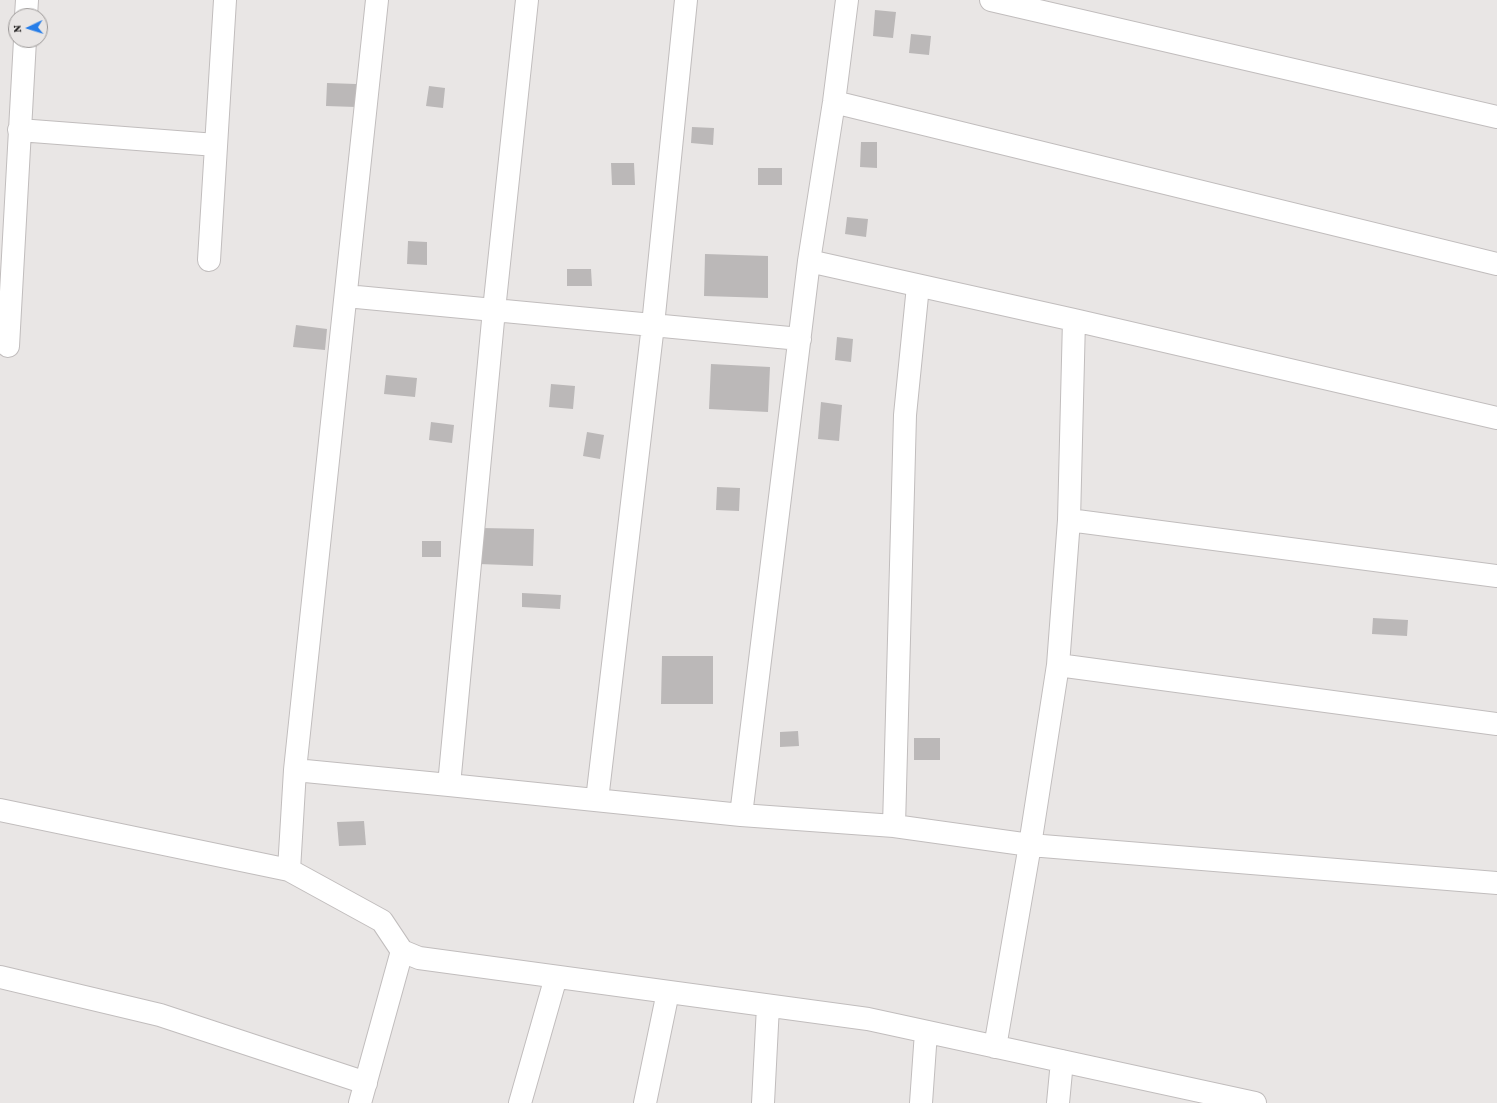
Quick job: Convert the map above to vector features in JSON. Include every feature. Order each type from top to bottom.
[{"type":"street","points":[[209,260],[225,0]]},
{"type":"street","points":[[290,870],[295,770],[377,0]]},
{"type":"street","points":[[449,785],[494,310],[527,0]]},
{"type":"street","points":[[597,800],[653,325],[686,0]]},
{"type":"street","points":[[741,815],[809,261],[834,102],[847,0]]},
{"type":"street","points":[[991,0],[1497,117]]},
{"type":"street","points":[[8,346],[25,48]]},
{"type":"street","points":[[834,102],[1497,264]]},
{"type":"street","points":[[20,130],[216,145]]},
{"type":"street","points":[[809,261],[1074,320],[1497,418]]},
{"type":"street","points":[[894,826],[905,416],[918,286]]},
{"type":"street","points":[[346,296],[800,339]]},
{"type":"street","points":[[995,1047],[1030,845],[1058,665],[1069,520],[1074,320]]},
{"type":"street","points":[[1069,520],[1497,576]]},
{"type":"street","points":[[1058,665],[1497,724]]},
{"type":"street","points":[[295,770],[741,815],[894,826],[1030,845],[1497,883]]},
{"type":"street","points":[[0,810],[290,870],[382,921],[402,951],[420,958],[868,1019],[1062,1061],[1183,1095],[1255,1103]]},
{"type":"street","points":[[0,977],[160,1015],[363,1093],[402,951]]},
{"type":"street","points":[[520,1103],[556,977]]},
{"type":"street","points":[[645,1103],[668,992]]},
{"type":"street","points":[[763,1103],[768,1006]]},
{"type":"street","points":[[921,1103],[926,1032]]},
{"type":"street","points":[[1058,1103],[1062,1061]]},
{"type":"building","points":[[875,10],[896,12],[893,38],[873,36]]},
{"type":"building","points":[[911,34],[931,36],[929,55],[909,53]]},
{"type":"building","points":[[327,83],[356,84],[356,107],[326,106]]},
{"type":"building","points":[[429,86],[445,88],[443,108],[426,106]]},
{"type":"building","points":[[692,127],[714,128],[713,145],[691,143]]},
{"type":"building","points":[[861,142],[877,142],[877,168],[860,167]]},
{"type":"building","points":[[611,163],[634,163],[635,185],[612,185]]},
{"type":"building","points":[[758,168],[782,168],[782,185],[758,185]]},
{"type":"building","points":[[847,217],[868,219],[866,237],[845,234]]},
{"type":"building","points":[[408,241],[427,242],[427,265],[407,264]]},
{"type":"building","points":[[705,254],[768,256],[768,298],[704,296]]},
{"type":"building","points":[[567,269],[591,269],[592,286],[567,286]]},
{"type":"building","points":[[296,325],[327,329],[325,350],[293,347]]},
{"type":"building","points":[[837,337],[853,339],[851,362],[835,360]]},
{"type":"building","points":[[711,364],[770,367],[768,412],[709,409]]},
{"type":"building","points":[[386,375],[417,378],[415,397],[384,394]]},
{"type":"building","points":[[551,384],[575,386],[573,409],[549,407]]},
{"type":"building","points":[[821,402],[842,405],[839,441],[818,439]]},
{"type":"building","points":[[431,422],[454,425],[452,443],[429,440]]},
{"type":"building","points":[[587,432],[604,435],[600,459],[583,456]]},
{"type":"building","points":[[717,487],[740,488],[739,511],[716,510]]},
{"type":"building","points":[[481,528],[534,529],[533,566],[479,564]]},
{"type":"building","points":[[422,541],[441,541],[441,557],[422,557]]},
{"type":"building","points":[[522,593],[561,595],[560,609],[522,607]]},
{"type":"building","points":[[1373,618],[1408,620],[1407,636],[1372,634]]},
{"type":"building","points":[[662,656],[713,656],[713,704],[661,704]]},
{"type":"building","points":[[798,731],[799,746],[780,747],[780,732]]},
{"type":"building","points":[[914,738],[940,738],[940,760],[914,760]]},
{"type":"building","points":[[364,821],[366,845],[339,846],[337,822]]}]
